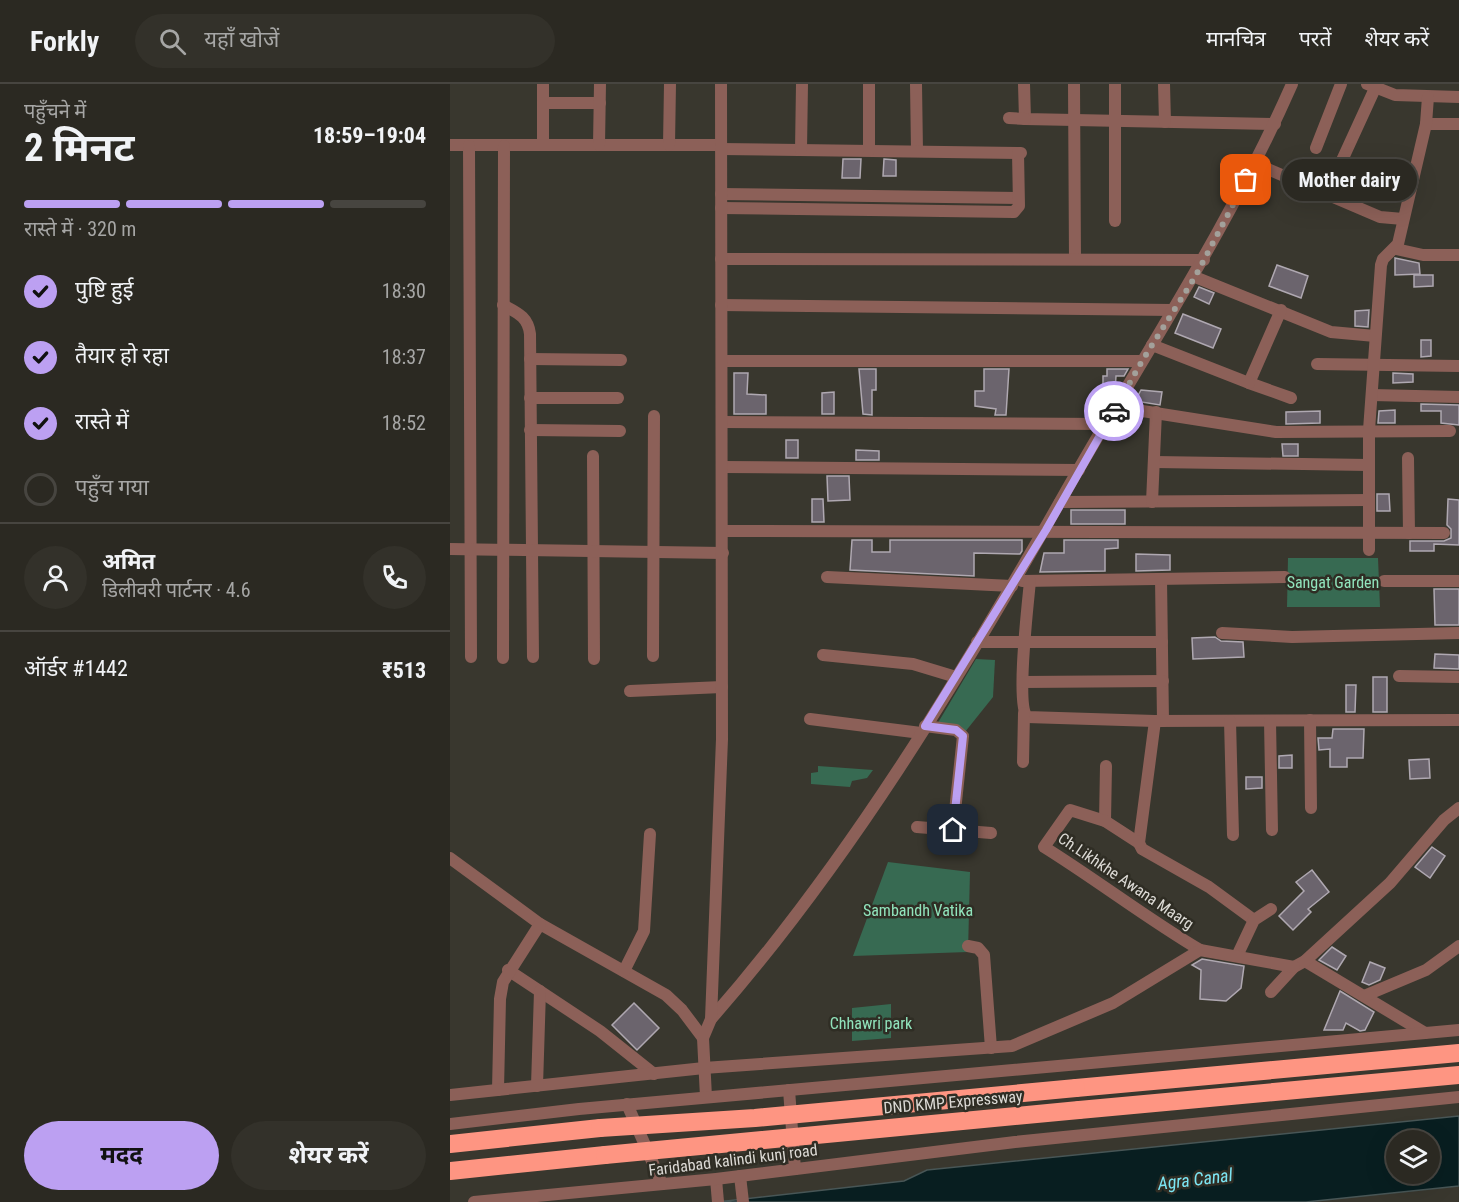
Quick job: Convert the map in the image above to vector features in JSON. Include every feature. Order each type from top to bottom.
[{"type":"highway","name":"DND KMP Expressway","points":[[450,1144],[600,1128],[755,1118],[1459,1053]]},
{"type":"highway","name":"DND KMP Expressway","points":[[450,1171],[1459,1075]]},
{"type":"street","points":[[543,84],[543,145]]},
{"type":"street","points":[[599,145],[600,84]]},
{"type":"street","points":[[669,145],[670,84]]},
{"type":"street","points":[[711,1019],[722,687],[721,84]]},
{"type":"street","points":[[801,150],[802,84]]},
{"type":"street","points":[[869,84],[869,150]]},
{"type":"street","points":[[915,84],[917,151]]},
{"type":"street","points":[[1024,84],[1025,119]]},
{"type":"street","points":[[1074,84],[1075,259]]},
{"type":"street","points":[[1115,84],[1115,221]]},
{"type":"street","points":[[1164,84],[1165,122]]},
{"type":"street","points":[[706,1097],[703,1038],[711,1019],[777,940],[923,729],[956,677],[1046,530],[1142,361],[1195,277],[1256,164],[1292,84]]},
{"type":"street","points":[[1316,148],[1341,84]]},
{"type":"street","points":[[1327,193],[1373,85],[1395,95],[1428,98],[1459,97]]},
{"type":"street","points":[[1369,550],[1370,430],[1381,265],[1387,255],[1396,249],[1426,124],[1428,98]]},
{"type":"street","points":[[543,103],[600,103]]},
{"type":"street","points":[[1009,118],[1275,124]]},
{"type":"street","points":[[1426,124],[1459,124]]},
{"type":"street","points":[[450,146],[669,145],[801,150],[1020,153],[1017,210],[1014,212],[721,208]]},
{"type":"street","points":[[469,146],[471,657]]},
{"type":"street","points":[[502,658],[504,146]]},
{"type":"street","points":[[1256,164],[1380,217],[1403,219]]},
{"type":"street","points":[[721,194],[1018,198]]},
{"type":"street","points":[[1396,249],[1423,255],[1459,255]]},
{"type":"street","points":[[721,259],[1204,260]]},
{"type":"street","points":[[1195,277],[1331,332],[1375,336]]},
{"type":"street","points":[[503,305],[522,314],[529,325],[533,657]]},
{"type":"street","points":[[721,305],[1173,310]]},
{"type":"street","points":[[1249,383],[1281,310]]},
{"type":"street","points":[[1152,345],[1291,398]]},
{"type":"street","points":[[530,360],[621,360]]},
{"type":"street","points":[[722,361],[1142,361]]},
{"type":"street","points":[[1317,364],[1374,363],[1459,366]]},
{"type":"street","points":[[1372,395],[1459,397]]},
{"type":"street","points":[[530,398],[618,398]]},
{"type":"street","points":[[1117,407],[1276,432],[1450,431]]},
{"type":"street","points":[[1152,502],[1156,412]]},
{"type":"street","points":[[653,656],[654,416]]},
{"type":"street","points":[[722,422],[1106,424]]},
{"type":"street","points":[[530,430],[620,431]]},
{"type":"street","points":[[593,456],[594,659]]},
{"type":"street","points":[[1408,458],[1409,533]]},
{"type":"street","points":[[1155,462],[1369,465]]},
{"type":"street","points":[[722,467],[1079,470]]},
{"type":"street","points":[[1060,502],[1369,500]]},
{"type":"street","points":[[723,531],[1046,530],[1444,533]]},
{"type":"street","points":[[450,549],[723,553]]},
{"type":"street","points":[[827,577],[1013,583],[1285,577]]},
{"type":"street","points":[[1139,843],[1159,721],[1163,681],[1161,579]]},
{"type":"street","points":[[1023,762],[1023,682],[1030,581]]},
{"type":"street","points":[[1384,581],[1459,581]]},
{"type":"street","points":[[1222,633],[1292,637],[1459,633]]},
{"type":"street","points":[[977,642],[1162,642]]},
{"type":"street","points":[[823,655],[913,664],[956,677]]},
{"type":"street","points":[[1399,676],[1459,677]]},
{"type":"street","points":[[1023,682],[1163,681]]},
{"type":"street","points":[[630,692],[722,687]]},
{"type":"street","points":[[1024,713],[1034,719],[1459,720]]},
{"type":"street","points":[[810,719],[956,730],[963,736],[953,830]]},
{"type":"street","points":[[1311,720],[1311,808]]},
{"type":"street","points":[[1230,721],[1233,835]]},
{"type":"street","points":[[1270,721],[1272,830]]},
{"type":"street","points":[[1105,821],[1106,766]]},
{"type":"street","points":[[1271,992],[1390,882],[1444,820],[1459,808]]},
{"type":"street","name":"Ch.Likhkhe Awana Maarg","points":[[1200,950],[1155,923],[1044,847],[1070,810],[1105,821],[1139,843],[1147,853],[1209,887],[1254,920]]},
{"type":"street","points":[[917,827],[991,833]]},
{"type":"street","points":[[624,971],[644,932],[650,834]]},
{"type":"street","points":[[450,858],[540,924],[666,995],[682,1010],[703,1038]]},
{"type":"street","points":[[1237,956],[1254,920],[1271,909]]},
{"type":"street","points":[[498,1090],[500,999],[508,970],[540,924]]},
{"type":"street","points":[[968,946],[978,948],[984,955],[991,1048]]},
{"type":"street","points":[[1364,996],[1426,970],[1459,946]]},
{"type":"street","points":[[450,1095],[704,1068],[1012,1046],[1113,1003],[1200,950],[1299,964],[1364,996],[1425,1033]]},
{"type":"street","points":[[508,970],[600,1031],[654,1074]]},
{"type":"street","points":[[537,1086],[540,991]]},
{"type":"street","points":[[450,1124],[627,1104],[1459,1030]]},
{"type":"street","points":[[789,1090],[795,1169]]},
{"type":"street","name":"Faridabad kalindi kunj road","points":[[474,1202],[662,1184],[717,1191],[741,1182],[795,1169],[946,1150],[1459,1097]]},
{"type":"street","points":[[627,1104],[662,1184]]},
{"type":"street","points":[[741,1182],[742,1202]]},
{"type":"green space","name":"Sangat Garden","points":[[1288,558],[1378,558],[1380,607],[1287,607]]},
{"type":"green space","points":[[976,659],[995,660],[993,697],[965,732],[936,726]]},
{"type":"green space","points":[[818,766],[873,770],[867,778],[852,781],[850,787],[811,784],[811,773],[818,772]]},
{"type":"green space","name":"Sambandh Vatika","points":[[888,862],[970,872],[968,952],[853,956]]},
{"type":"green space","name":"Chhawri park","points":[[891,1004],[891,1038],[852,1041],[852,1008]]},
{"type":"water","name":"Agra Canal","points":[[1459,1116],[1459,1186],[1306,1202],[717,1202],[904,1181],[927,1170]]},
{"type":"building","points":[[843,159],[861,159],[860,178],[842,178]]},
{"type":"building","points":[[884,159],[896,160],[896,176],[883,176]]},
{"type":"building","points":[[1395,258],[1419,263],[1420,274],[1395,275]]},
{"type":"building","points":[[1277,265],[1308,276],[1301,298],[1269,286]]},
{"type":"building","points":[[1414,275],[1433,275],[1433,286],[1414,287]]},
{"type":"building","points":[[1199,287],[1214,293],[1209,304],[1194,297]]},
{"type":"building","points":[[1369,310],[1368,327],[1355,326],[1355,311]]},
{"type":"building","points":[[1183,314],[1221,329],[1213,348],[1175,333]]},
{"type":"building","points":[[1421,340],[1431,340],[1431,356],[1421,357]]},
{"type":"building","points":[[859,369],[876,369],[876,390],[872,390],[872,415],[863,414]]},
{"type":"building","points":[[984,369],[1009,369],[1006,415],[995,415],[996,409],[975,406],[975,391],[984,391]]},
{"type":"building","points":[[1107,369],[1128,369],[1124,376],[1116,376],[1115,391],[1103,391],[1103,376],[1107,376]]},
{"type":"building","points":[[734,373],[748,373],[747,394],[766,395],[766,414],[734,414]]},
{"type":"building","points":[[1393,373],[1413,374],[1413,382],[1393,383]]},
{"type":"building","points":[[1141,390],[1162,392],[1160,405],[1135,401]]},
{"type":"building","points":[[834,392],[834,414],[822,414],[822,393]]},
{"type":"building","points":[[1421,404],[1459,405],[1459,425],[1441,423],[1441,411],[1421,411]]},
{"type":"building","points":[[1395,410],[1395,423],[1378,423],[1379,411]]},
{"type":"building","points":[[1320,411],[1320,423],[1286,424],[1286,412]]},
{"type":"building","points":[[786,440],[798,440],[798,458],[786,458]]},
{"type":"building","points":[[1282,444],[1298,444],[1298,456],[1283,456]]},
{"type":"building","points":[[856,450],[879,451],[879,460],[856,460]]},
{"type":"building","points":[[827,476],[849,476],[850,500],[828,501]]},
{"type":"building","points":[[1377,494],[1389,494],[1390,511],[1377,511]]},
{"type":"building","points":[[812,499],[823,499],[824,522],[812,522]]},
{"type":"building","points":[[1448,499],[1459,500],[1459,545],[1434,544],[1434,551],[1410,551],[1410,541],[1444,541],[1451,538],[1451,529],[1447,525]]},
{"type":"building","points":[[1071,510],[1125,510],[1125,524],[1071,524]]},
{"type":"building","points":[[852,540],[872,540],[872,552],[890,552],[890,540],[1022,540],[1022,551],[1020,554],[974,553],[974,576],[850,570]]},
{"type":"building","points":[[1064,540],[1118,540],[1118,548],[1105,549],[1105,571],[1040,572],[1044,553],[1064,553]]},
{"type":"building","points":[[1136,554],[1170,555],[1170,570],[1136,571]]},
{"type":"building","points":[[1434,589],[1459,589],[1459,625],[1435,625]]},
{"type":"building","points":[[1215,637],[1221,641],[1243,642],[1244,657],[1193,659],[1192,638]]},
{"type":"building","points":[[1435,654],[1459,655],[1459,669],[1434,668]]},
{"type":"building","points":[[1373,677],[1387,677],[1387,712],[1373,712]]},
{"type":"building","points":[[1346,685],[1356,685],[1355,712],[1346,712]]},
{"type":"building","points":[[1333,729],[1364,729],[1363,758],[1347,758],[1347,767],[1330,767],[1330,749],[1319,750],[1318,738],[1332,738]]},
{"type":"building","points":[[1292,755],[1292,768],[1279,768],[1279,756]]},
{"type":"building","points":[[1429,759],[1430,778],[1410,779],[1409,760]]},
{"type":"building","points":[[1246,777],[1262,777],[1262,788],[1246,789]]},
{"type":"building","points":[[1432,847],[1445,856],[1430,878],[1415,867]]},
{"type":"building","points":[[1312,870],[1329,892],[1308,909],[1311,912],[1293,930],[1279,916],[1304,891],[1296,882]]},
{"type":"building","points":[[1332,947],[1346,956],[1337,970],[1319,960]]},
{"type":"building","points":[[1202,959],[1244,966],[1241,988],[1226,1001],[1200,999],[1201,970],[1192,965]]},
{"type":"building","points":[[1370,962],[1385,968],[1380,980],[1369,985],[1362,982]]},
{"type":"building","points":[[1340,991],[1374,1012],[1365,1030],[1360,1031],[1346,1023],[1343,1030],[1324,1030]]},
{"type":"building","points":[[634,1003],[659,1028],[637,1050],[612,1025]]},
{"type":"way so far","points":[[1114,411],[1142,361],[1195,277],[1246,180]]},
{"type":"place","name":"Mother dairy","points":[[1246,180]]},
{"type":"route","points":[[953,830],[963,736],[956,730],[925,726],[1046,530],[1114,411]]}]
